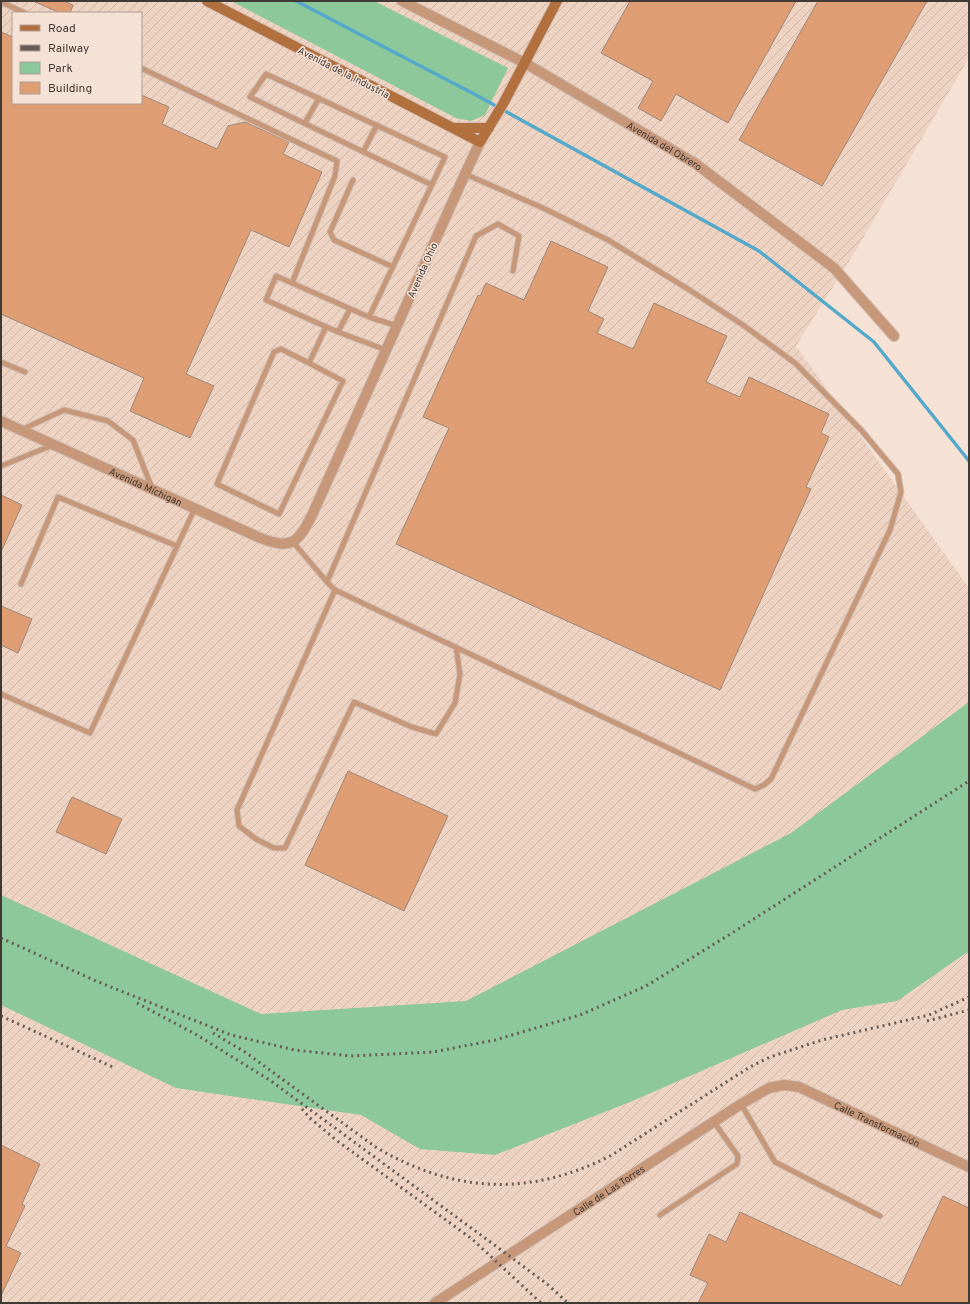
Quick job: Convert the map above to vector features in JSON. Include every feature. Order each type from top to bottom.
[{"type":"street","name":"Avenida de la Industria","points":[[207,1],[480,142]]},
{"type":"street","name":"Avenida del Obrero","points":[[402,1],[525,63],[696,164],[834,268],[894,336]]},
{"type":"street","name":"Avenida Ohio","points":[[293,542],[304,530],[313,513],[480,142],[492,124],[557,1]]},
{"type":"street","points":[[449,127],[460,129],[492,124]]},
{"type":"street","name":"Avenida Míchigan","points":[[1,421],[270,542],[282,544],[293,542]]},
{"type":"street","name":"Calle de Las Torres","points":[[435,1303],[741,1104],[769,1088],[784,1085]]},
{"type":"street","name":"Calle Transformación","points":[[784,1085],[799,1087],[969,1167]]},
{"type":"lane","points":[[1,2],[23,12]]},
{"type":"lane","points":[[142,68],[337,160],[335,176],[292,283]]},
{"type":"lane","points":[[369,317],[432,185],[445,157],[266,74],[250,97],[432,185]]},
{"type":"lane","points":[[305,124],[319,98]]},
{"type":"lane","points":[[363,152],[377,125]]},
{"type":"lane","points":[[293,542],[335,590],[755,789],[764,785],[771,779],[890,530],[901,492],[898,474],[862,431],[795,363],[768,342],[688,289],[608,240],[543,208],[465,174]]},
{"type":"lane","points":[[353,180],[330,232],[334,240],[393,267]]},
{"type":"lane","points":[[327,582],[476,236],[498,224],[519,236],[513,271]]},
{"type":"lane","points":[[386,350],[326,327],[266,300],[276,276],[369,317],[397,326]]},
{"type":"lane","points":[[338,332],[350,309]]},
{"type":"lane","points":[[309,363],[326,327]]},
{"type":"lane","points":[[281,349],[309,363],[343,381],[279,514],[217,484],[274,352],[281,349]]},
{"type":"lane","points":[[1,362],[24,372]]},
{"type":"lane","points":[[21,430],[64,410],[108,421],[133,440],[153,489]]},
{"type":"lane","points":[[1,466],[53,445]]},
{"type":"lane","points":[[21,584],[58,497],[177,546]]},
{"type":"lane","points":[[1,694],[90,733],[195,508]]},
{"type":"lane","points":[[335,590],[237,810],[239,826],[274,848],[285,848],[354,702],[412,727],[436,734],[455,703],[460,674],[456,647]]},
{"type":"lane","points":[[741,1104],[775,1162],[880,1216]]},
{"type":"lane","points":[[660,1215],[737,1164],[738,1156],[714,1122]]},
{"type":"shaded area","points":[[1,1],[969,1],[969,58],[853,255],[796,346],[969,588],[969,1303],[1,1303]]},
{"type":"green space","points":[[231,1],[374,1],[508,68],[485,115],[471,121],[456,118]]},
{"type":"green space","points":[[969,702],[969,951],[897,1001],[842,1010],[630,1102],[495,1155],[420,1149],[361,1115],[176,1088],[1,1005],[1,895],[261,1014],[466,1001],[791,833]]},
{"type":"building","points":[[33,1],[64,1],[73,5],[70,12],[58,12]]},
{"type":"building","points":[[630,1],[796,1],[728,123],[676,94],[661,121],[638,108],[653,81],[601,53]]},
{"type":"building","points":[[818,1],[927,1],[822,186],[739,140]]},
{"type":"building","points":[[1,32],[12,37],[12,104],[142,104],[142,95],[169,107],[162,124],[217,149],[228,126],[245,122],[289,142],[283,154],[322,172],[289,247],[251,230],[186,374],[214,386],[190,438],[130,411],[144,378],[1,314]]},
{"type":"building","points":[[551,241],[608,267],[588,311],[604,319],[597,333],[633,349],[654,303],[727,336],[706,382],[740,397],[749,377],[829,414],[821,433],[829,437],[806,487],[811,489],[720,690],[396,544],[449,428],[423,417],[478,295],[480,296],[486,283],[524,300]]},
{"type":"building","points":[[1,495],[22,505],[1,552]]},
{"type":"building","points":[[1,606],[32,619],[18,653],[1,645]]},
{"type":"building","points":[[348,771],[448,816],[404,911],[305,865]]},
{"type":"building","points":[[72,797],[122,819],[106,854],[56,832]]},
{"type":"building","points":[[1,1145],[40,1164],[22,1204],[25,1206],[6,1246],[21,1253],[1,1296]]},
{"type":"building","points":[[943,1196],[969,1208],[969,1303],[698,1303],[708,1283],[690,1275],[709,1234],[726,1242],[740,1212],[901,1286]]},
{"type":"waterway","points":[[296,1],[476,95],[759,251],[874,342],[969,461]]},
{"type":"railway","points":[[1,938],[96,981],[231,1035],[295,1050],[351,1056],[433,1052],[495,1040],[580,1015],[646,986],[732,933],[969,781]]},
{"type":"railway","points":[[213,1033],[245,1052],[377,1148],[406,1163],[435,1174],[464,1181],[492,1184],[521,1183],[550,1178],[580,1169],[610,1156],[750,1067],[770,1057],[822,1040],[929,1015],[969,997]]},
{"type":"railway","points":[[137,1003],[197,1035],[271,1081],[547,1284],[568,1303]]},
{"type":"railway","points":[[927,1021],[969,1010]]},
{"type":"railway","points":[[1,1016],[115,1068]]},
{"type":"railway","points":[[302,1109],[310,1118],[336,1140],[472,1239],[541,1303]]}]
